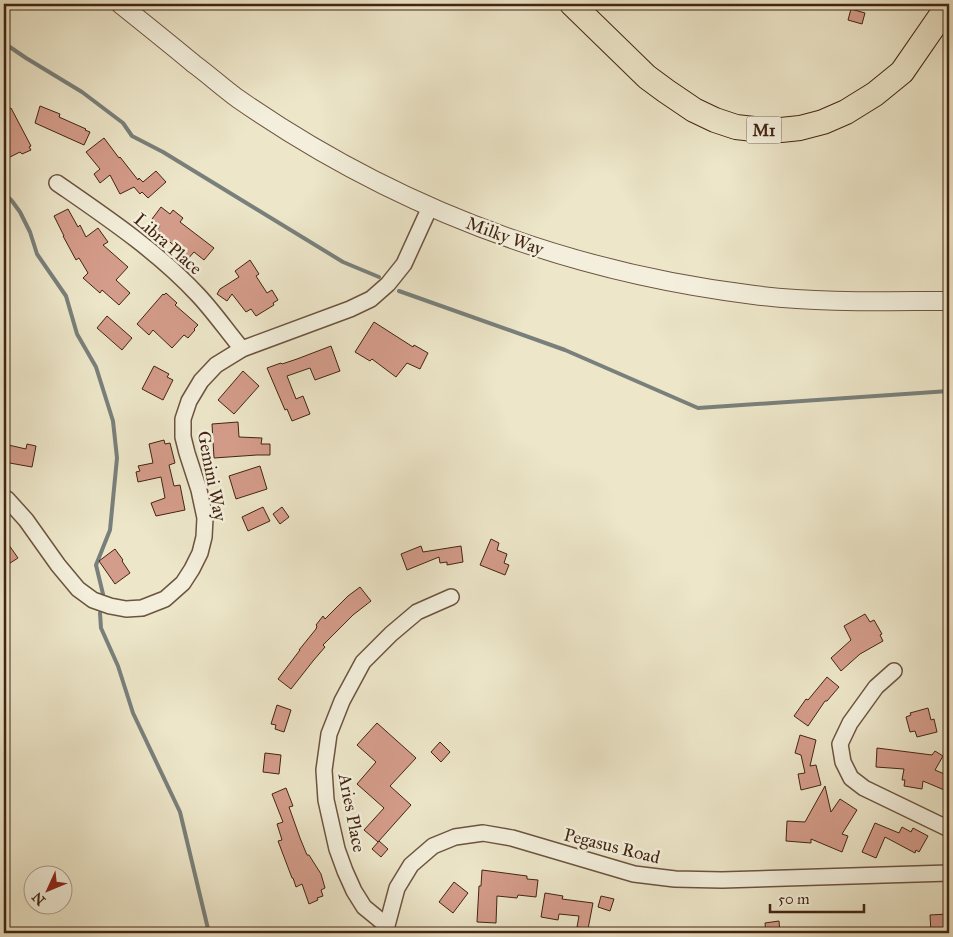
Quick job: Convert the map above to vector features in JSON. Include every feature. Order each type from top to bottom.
[{"type":"highway","name":"M1","points":[[572,4],[647,77],[694,110],[736,127],[762,130],[800,128],[823,122],[846,112],[875,94],[902,72],[949,4]]},
{"type":"street","name":"Milky Way","points":[[120,4],[236,97],[327,156],[430,207],[492,233],[555,254],[608,268],[688,285],[754,295],[839,300],[949,301]]},
{"type":"street","name":"Libra Place","points":[[56,184],[118,226],[172,269],[199,295],[242,349]]},
{"type":"street","name":"Gemini Way","points":[[4,498],[26,520],[58,565],[78,589],[93,600],[126,609],[142,608],[165,598],[183,583],[192,569],[200,553],[204,537],[205,518],[199,490],[183,437],[184,419],[189,401],[201,380],[216,365],[242,349],[350,309],[371,299],[388,284],[404,264],[430,207]]},
{"type":"street","name":"Aries Place","points":[[386,929],[364,907],[348,878],[337,850],[326,800],[324,770],[329,734],[342,701],[363,662],[416,612],[452,597]]},
{"type":"street","points":[[894,671],[876,687],[850,723],[840,744],[843,762],[851,778],[864,788],[949,829]]},
{"type":"street","name":"Pegasus Road","points":[[386,929],[397,888],[411,865],[433,846],[455,836],[483,833],[512,838],[634,874],[675,879],[722,880],[949,873]]},
{"type":"building","points":[[851,9],[865,13],[862,24],[848,20]]},
{"type":"building","points":[[40,106],[60,114],[59,117],[90,132],[84,145],[35,123]]},
{"type":"building","points":[[11,108],[31,146],[29,147],[31,150],[22,154],[20,152],[4,160],[4,111]]},
{"type":"building","points":[[104,138],[138,180],[139,178],[143,182],[156,171],[166,182],[148,198],[142,192],[140,194],[134,187],[120,194],[110,175],[100,183],[94,174],[100,169],[86,152]]},
{"type":"building","points":[[161,207],[170,214],[173,210],[183,218],[180,222],[214,248],[204,260],[194,252],[186,261],[178,255],[181,251],[156,231],[160,226],[152,219]]},
{"type":"building","points":[[68,209],[86,237],[98,228],[108,242],[103,245],[128,267],[116,280],[130,293],[119,305],[102,290],[100,293],[83,278],[88,273],[79,258],[76,260],[54,216]]},
{"type":"building","points":[[250,260],[259,274],[256,276],[267,293],[272,290],[278,300],[273,303],[274,305],[256,316],[251,309],[246,312],[232,294],[227,301],[217,294],[220,289],[239,277],[235,271]]},
{"type":"building","points":[[166,293],[177,303],[175,305],[198,325],[188,338],[184,335],[172,348],[153,330],[149,335],[137,324],[163,294]]},
{"type":"building","points":[[107,316],[132,338],[122,350],[97,328]]},
{"type":"building","points":[[374,322],[413,347],[414,345],[428,353],[420,369],[407,363],[396,377],[372,359],[370,361],[355,352]]},
{"type":"building","points":[[331,346],[340,371],[315,380],[310,368],[287,376],[296,399],[303,396],[310,414],[292,421],[287,409],[285,410],[267,368]]},
{"type":"building","points":[[154,366],[169,374],[167,377],[173,380],[163,400],[142,389]]},
{"type":"building","points":[[243,371],[259,386],[234,414],[218,400]]},
{"type":"building","points":[[238,422],[239,437],[262,438],[261,444],[270,444],[270,455],[214,458],[212,424]]},
{"type":"building","points":[[164,440],[165,444],[170,443],[175,463],[169,465],[174,486],[180,485],[185,510],[156,516],[151,503],[165,498],[161,477],[138,482],[136,472],[140,471],[138,466],[153,463],[149,444]]},
{"type":"building","points":[[4,444],[26,449],[27,444],[36,446],[32,467],[4,462]]},
{"type":"building","points":[[260,466],[267,489],[236,499],[229,476]]},
{"type":"building","points":[[263,507],[270,521],[248,531],[242,517]]},
{"type":"building","points":[[282,507],[289,517],[280,524],[273,514]]},
{"type":"building","points":[[4,538],[18,558],[4,567]]},
{"type":"building","points":[[491,539],[499,543],[497,550],[507,554],[504,563],[509,565],[505,575],[480,565]]},
{"type":"building","points":[[421,546],[423,552],[461,546],[463,562],[447,565],[447,562],[440,563],[439,557],[407,570],[401,554]]},
{"type":"building","points":[[115,549],[130,573],[115,584],[99,561]]},
{"type":"building","points":[[360,587],[371,601],[353,615],[323,645],[325,647],[291,689],[278,679],[316,629],[316,625],[323,616],[325,619]]},
{"type":"building","points":[[865,614],[870,622],[874,620],[882,634],[880,635],[883,641],[860,654],[841,671],[831,658],[851,640],[844,626]]},
{"type":"building","points":[[827,677],[839,687],[825,701],[808,726],[794,716],[806,699],[808,700]]},
{"type":"building","points":[[277,705],[291,710],[284,732],[275,729],[276,725],[271,724]]},
{"type":"building","points":[[928,708],[931,720],[934,719],[937,732],[917,737],[915,731],[910,732],[906,717],[911,715],[910,713]]},
{"type":"building","points":[[377,723],[416,758],[390,786],[411,805],[378,842],[364,830],[384,808],[357,784],[376,762],[357,745]]},
{"type":"building","points":[[800,735],[816,740],[810,766],[816,765],[821,785],[801,790],[798,774],[805,773],[801,755],[795,753]]},
{"type":"building","points":[[440,742],[450,752],[441,762],[431,752]]},
{"type":"building","points":[[877,748],[932,755],[935,751],[943,756],[935,770],[949,776],[949,792],[923,781],[922,789],[904,786],[905,780],[902,780],[904,769],[876,767]]},
{"type":"building","points":[[265,753],[281,755],[279,774],[263,772]]},
{"type":"building","points":[[825,786],[831,812],[840,799],[857,810],[842,834],[848,836],[842,852],[811,839],[811,843],[786,841],[787,821],[805,822]]},
{"type":"building","points":[[286,788],[293,806],[289,807],[300,838],[307,855],[309,855],[321,874],[325,888],[321,890],[323,896],[309,904],[302,884],[296,887],[278,841],[282,840],[277,824],[283,822],[272,794]]},
{"type":"building","points":[[875,823],[899,833],[902,827],[911,832],[913,828],[928,836],[919,852],[916,850],[915,853],[885,837],[876,858],[862,852]]},
{"type":"building","points":[[379,841],[388,849],[381,857],[372,849]]},
{"type":"building","points":[[482,870],[527,876],[527,879],[538,880],[536,897],[518,895],[517,898],[497,896],[496,923],[477,922]]},
{"type":"building","points":[[454,882],[468,893],[453,913],[439,902]]},
{"type":"building","points":[[545,893],[563,896],[562,899],[593,903],[588,929],[577,927],[579,916],[559,914],[558,920],[541,917]]},
{"type":"building","points":[[601,896],[614,899],[610,911],[598,907]]},
{"type":"building","points":[[948,914],[949,933],[931,933],[930,915]]},
{"type":"building","points":[[779,921],[780,933],[766,933],[765,923]]},
{"type":"waterway","points":[[4,43],[82,92],[123,123],[132,136],[163,152],[343,262],[379,277]]},
{"type":"waterway","points":[[4,193],[20,212],[30,232],[37,254],[66,296],[77,334],[96,367],[113,421],[117,458],[110,530],[96,565],[103,594]]},
{"type":"waterway","points":[[399,291],[565,350],[698,408],[949,391]]},
{"type":"waterway","points":[[100,613],[101,628],[118,666],[133,713],[180,812],[209,933]]}]
